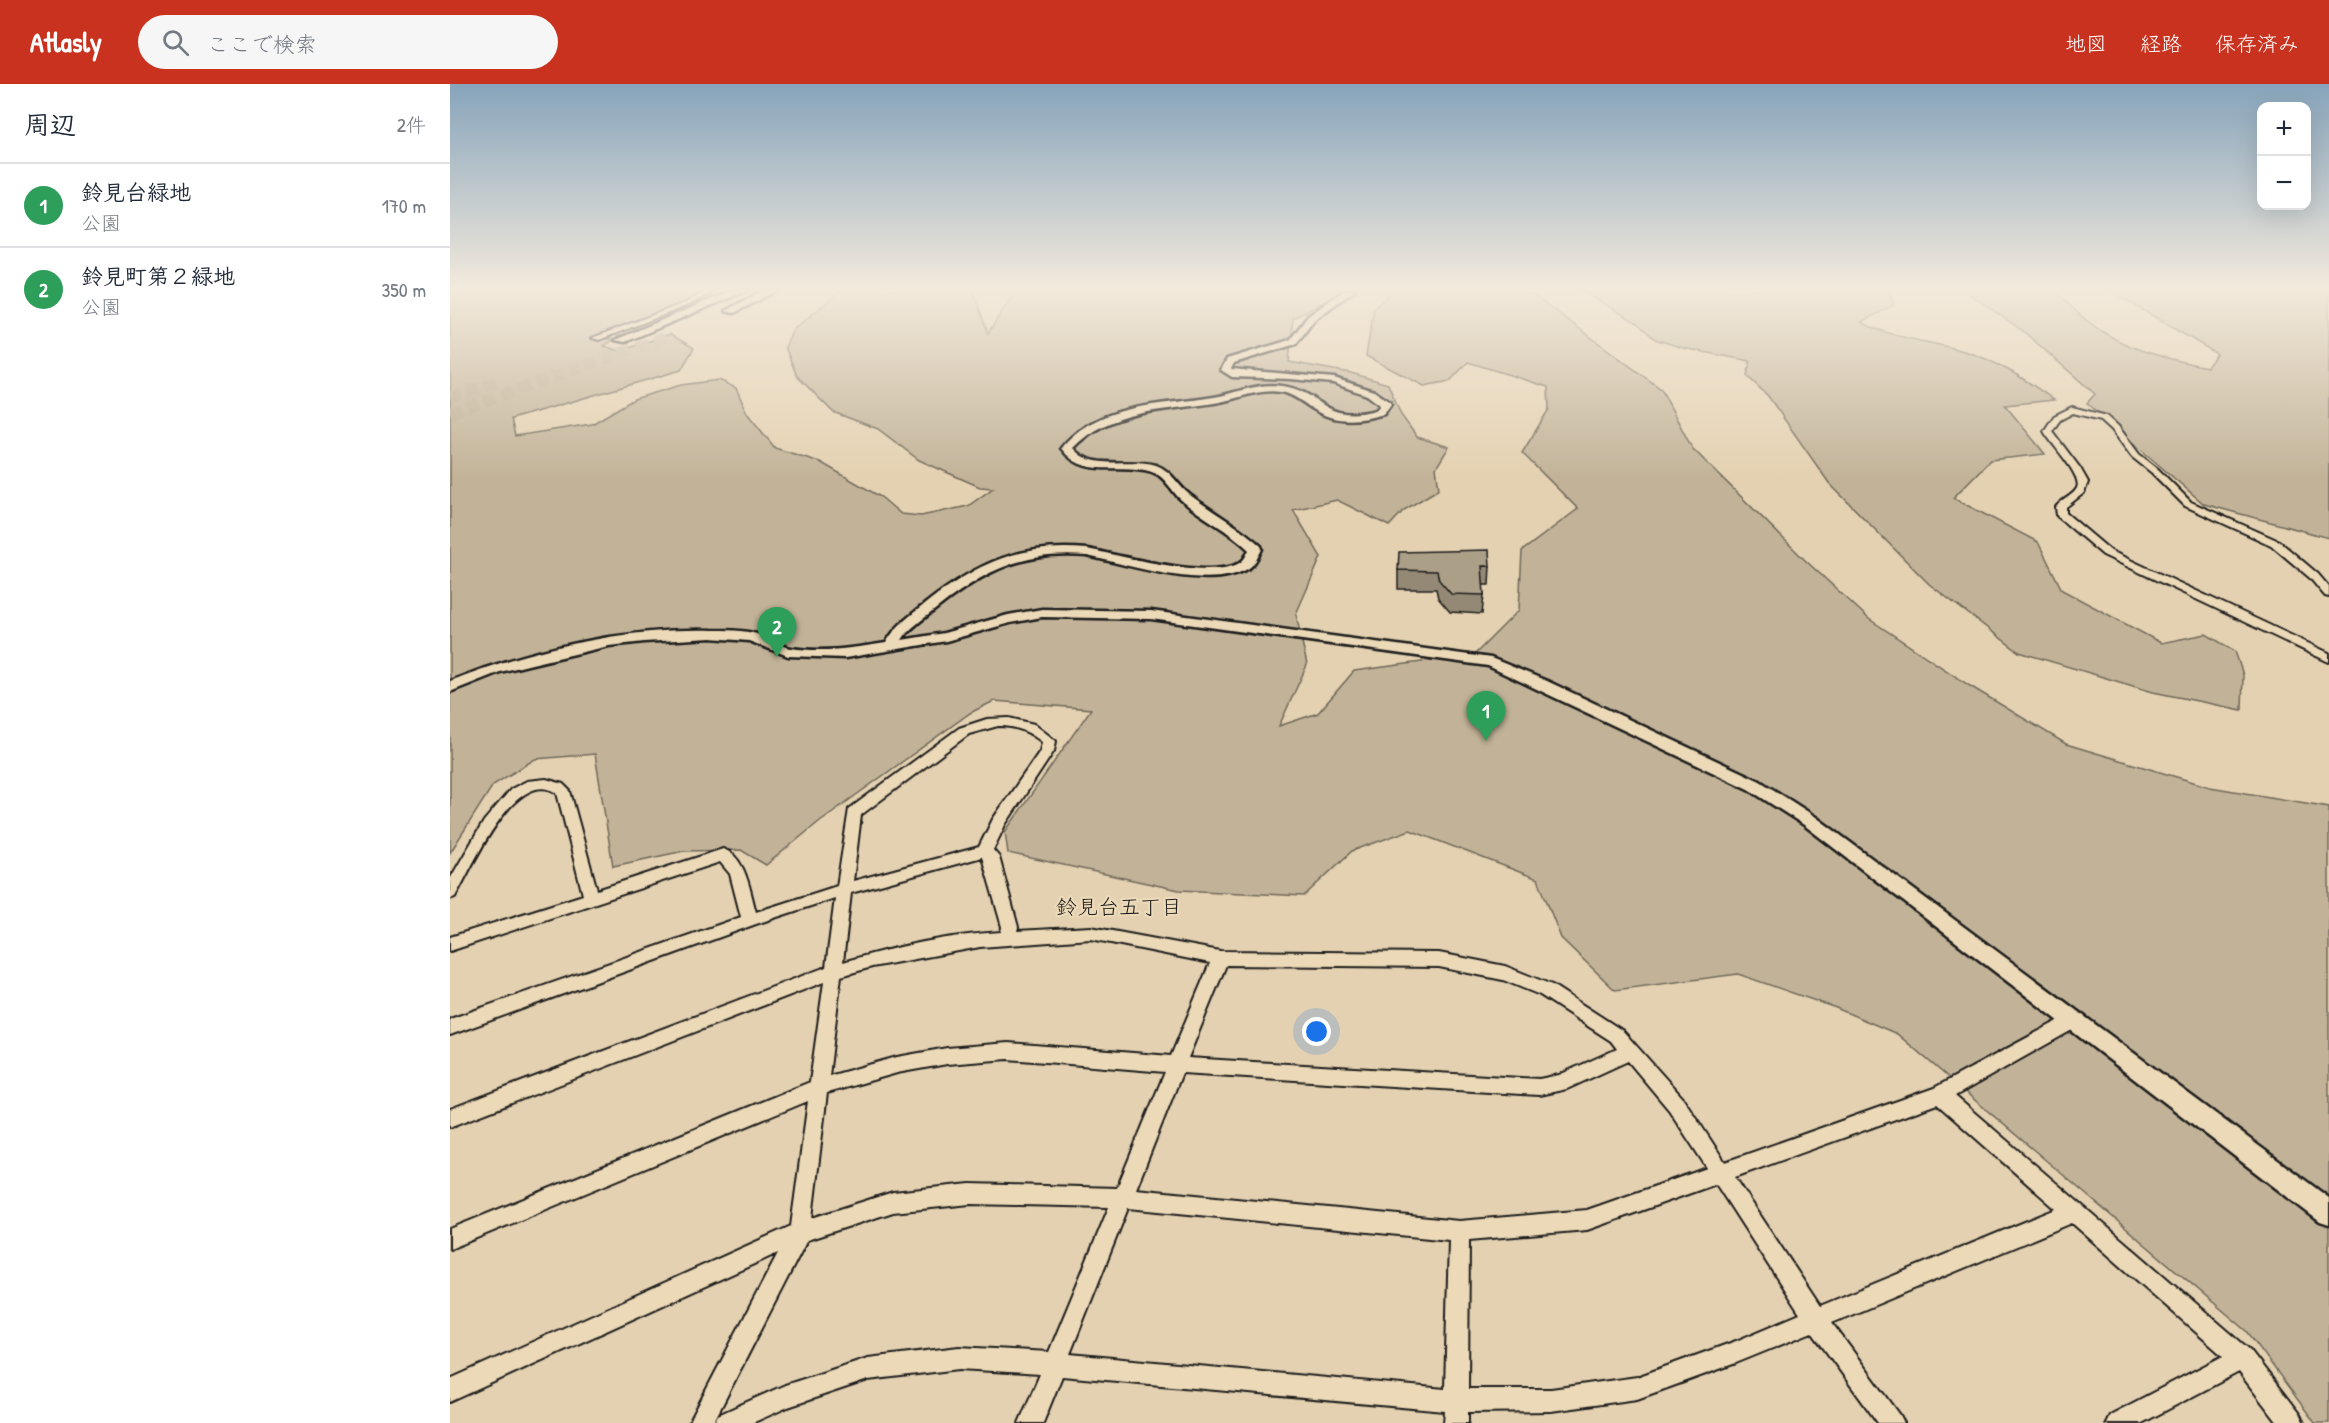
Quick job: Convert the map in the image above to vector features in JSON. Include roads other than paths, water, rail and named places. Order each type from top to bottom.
[{"type":"street","points":[[891,647],[898,634],[927,611],[998,563],[1068,551],[1107,554],[1198,574],[1224,574],[1246,563],[1254,556],[1256,549],[1238,532],[1184,496],[1163,472],[1150,467],[1091,464],[1074,457],[1067,448],[1084,430],[1108,420],[1151,408],[1214,400],[1271,387],[1294,391],[1320,409],[1347,418],[1380,412],[1386,407],[1377,395],[1349,385],[1281,374],[1232,374],[1226,370],[1230,361],[1258,352]]},
{"type":"street","points":[[2329,594],[2314,576],[2276,543],[2179,497],[2156,472],[2134,454],[2115,426],[2104,417],[2072,410],[2057,418],[2048,431],[2051,440],[2078,470],[2084,482],[2082,489],[2061,507],[2061,514],[2077,529],[2107,553],[2329,658]]},
{"type":"street","points":[[450,687],[487,672],[609,642],[711,634],[752,637],[788,652],[845,654],[946,637],[1008,619],[1042,614],[1116,614],[1266,630],[1491,663],[1542,684],[1754,785],[1860,857],[2329,1213]]},
{"type":"street","points":[[450,1027],[750,920],[845,889],[985,851],[998,823],[1047,751],[1049,741],[1037,729],[1026,723],[978,724],[964,731],[854,813],[845,889],[835,971],[800,1232],[701,1423]]},
{"type":"street","points":[[450,893],[496,816],[517,791],[543,783],[555,784],[562,791],[591,896]]},
{"type":"street","points":[[985,851],[991,857],[1010,927],[1008,938]]},
{"type":"street","points":[[450,944],[591,896],[723,855],[737,872],[750,920]]},
{"type":"street","points":[[450,1119],[835,971],[872,960],[958,944],[1008,938],[1091,933],[1220,958],[1439,960],[1505,974],[1546,990],[1617,1036],[1677,1104],[1815,1318],[1892,1423]]},
{"type":"street","points":[[1031,1423],[1125,1199],[1220,958]]},
{"type":"street","points":[[450,1391],[800,1232],[893,1202],[970,1194],[1125,1199],[1459,1231],[1587,1220],[1940,1095],[2075,1020]]},
{"type":"street","points":[[450,1239],[820,1087],[897,1065],[947,1056],[1008,1051],[1178,1065],[1539,1087],[1561,1083],[1631,1051]]},
{"type":"street","points":[[1940,1095],[2242,1358],[2292,1423]]},
{"type":"street","points":[[726,1423],[785,1396],[868,1369],[960,1358],[1056,1364],[1456,1412],[1637,1388],[1736,1352],[2073,1212]]},
{"type":"street","points":[[1456,1412],[1459,1231]]},
{"type":"street","points":[[2118,1423],[2242,1358]]},
{"type":"tunnel","points":[[450,413],[623,352]]},
{"type":"tunnel","points":[[450,397],[501,381]]},
{"type":"place","name":"鈴見町第２緑地","points":[[777,657]]},
{"type":"place","name":"鈴見台緑地","points":[[1486,741]]},
{"type":"district","name":"鈴見台五丁目","points":[[1119,907]]}]
